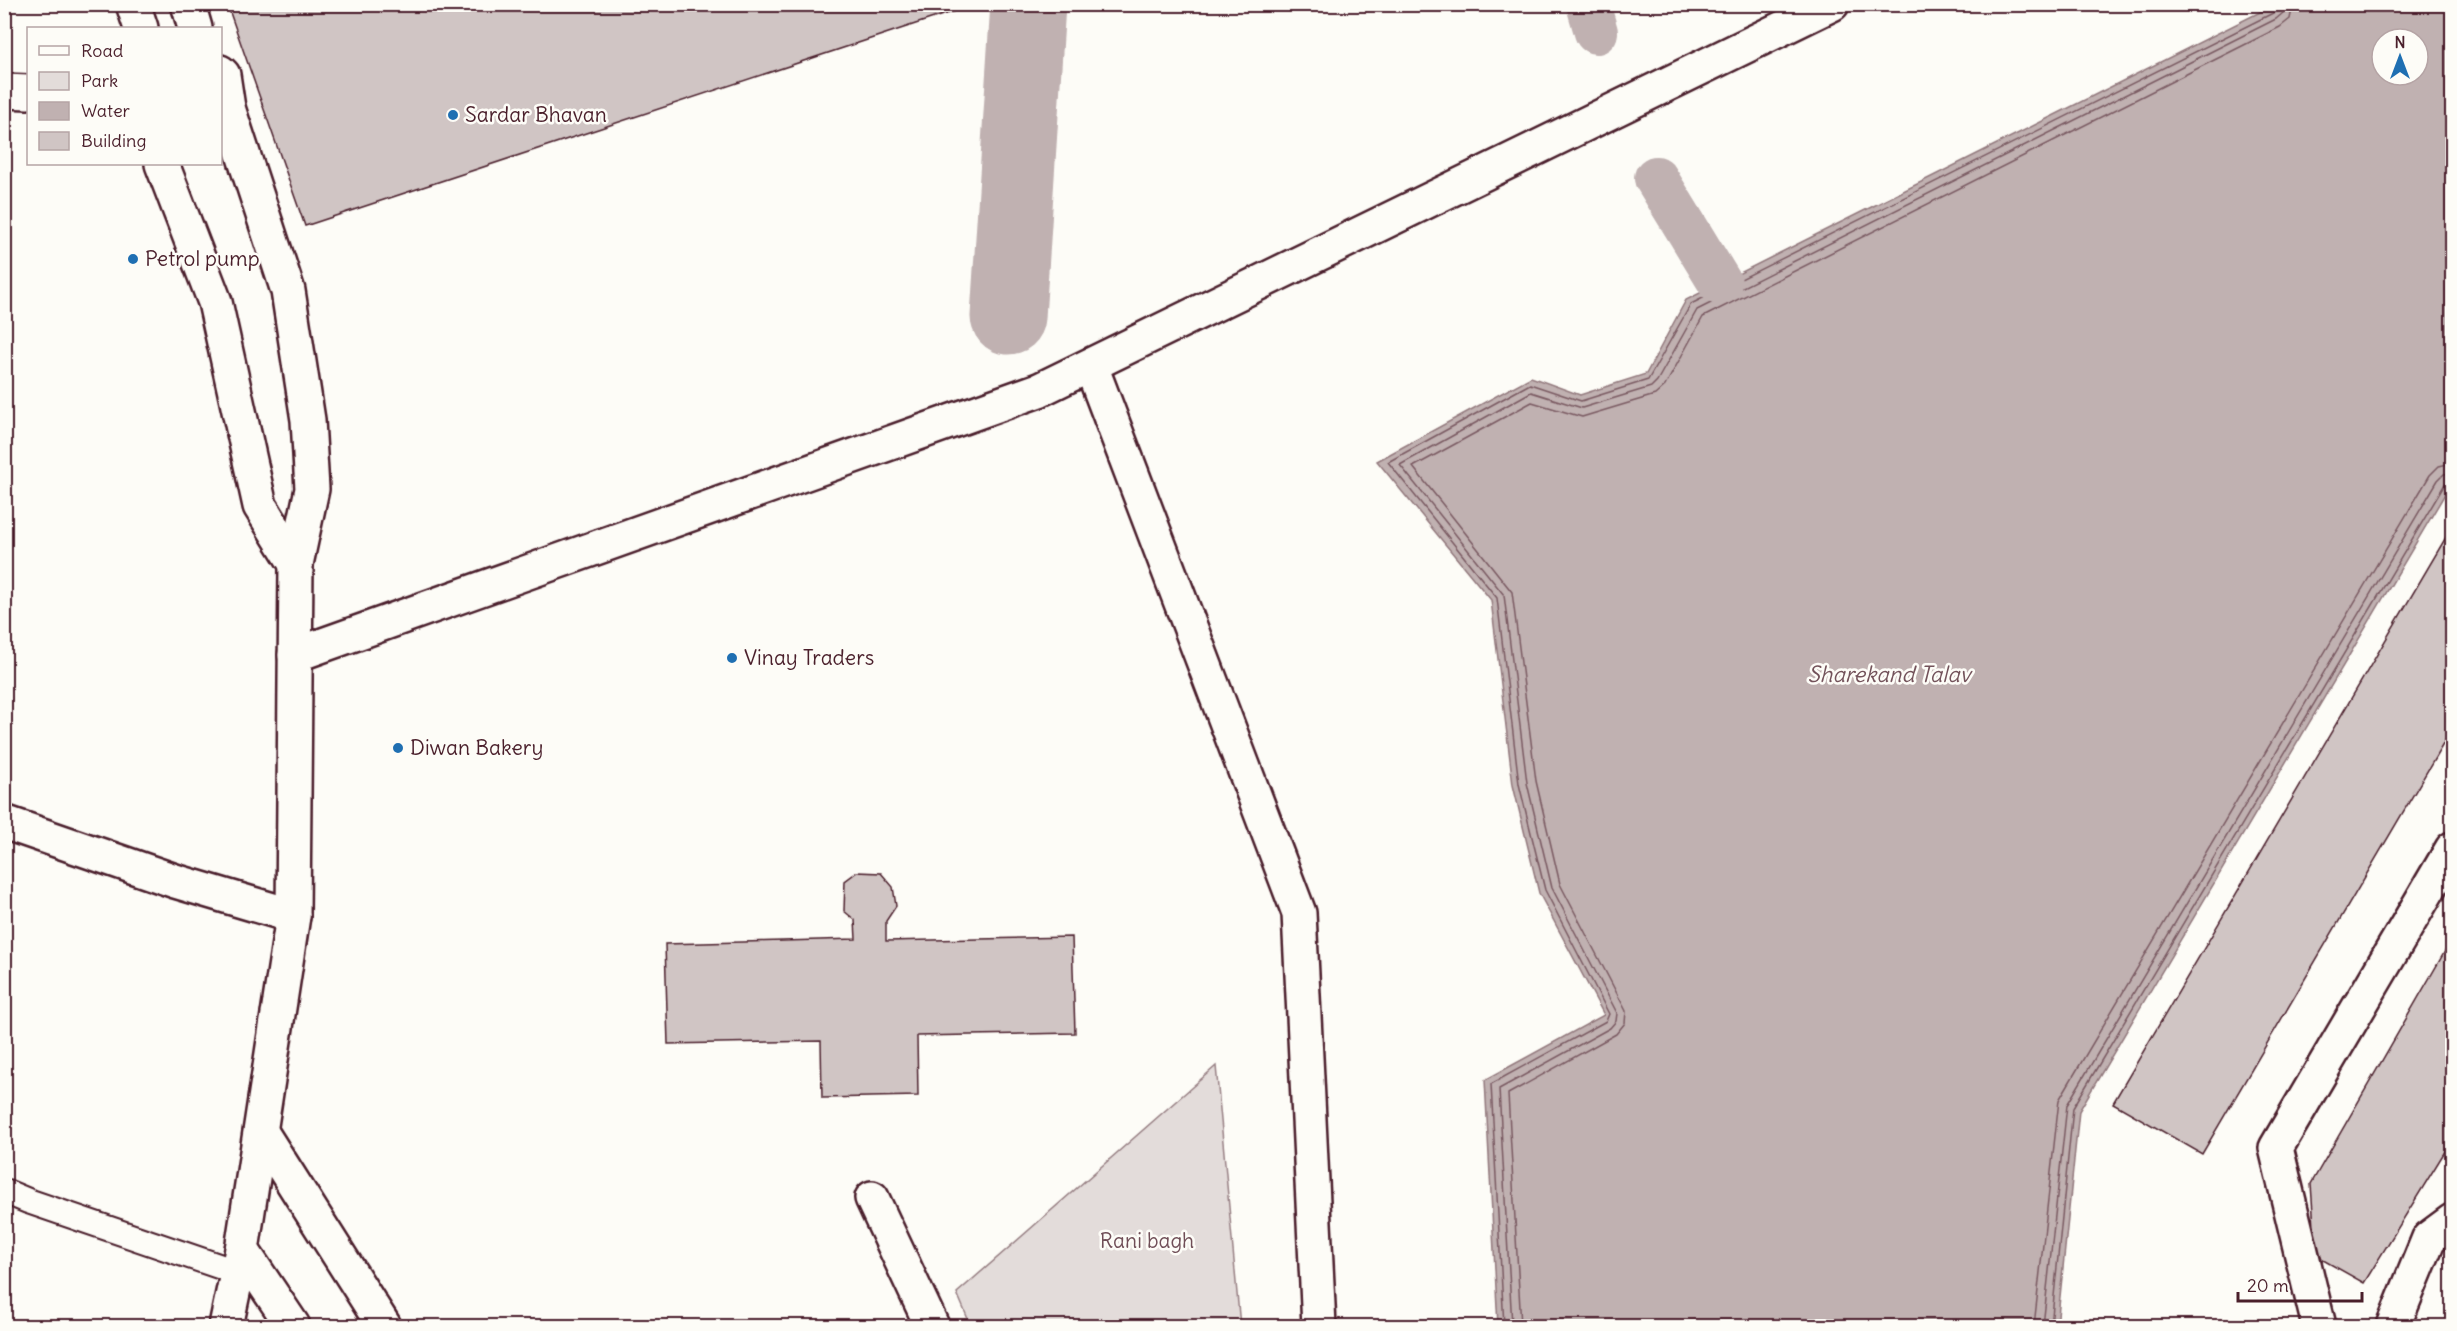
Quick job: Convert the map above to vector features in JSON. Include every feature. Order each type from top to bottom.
[{"type":"main road","points":[[133,4],[141,27]]},
{"type":"main road","points":[[188,4],[195,27]]},
{"type":"main road","points":[[295,655],[1040,390],[1832,4]]},
{"type":"main road","points":[[222,93],[224,114],[288,291],[308,420],[312,489],[296,564],[293,916],[240,1261],[226,1326]]},
{"type":"main road","points":[[162,165],[215,302],[260,506],[296,564]]},
{"type":"main road","points":[[1091,366],[1299,913],[1318,1326]]},
{"type":"main road","points":[[4,822],[175,881],[293,916]]},
{"type":"main road","points":[[2319,1326],[2276,1148],[2452,849]]},
{"type":"main road","points":[[261,1132],[384,1326]]},
{"type":"main road","points":[[872,1198],[932,1326]]},
{"type":"main road","points":[[2393,1326],[2429,1238],[2452,1221]]},
{"type":"main road","points":[[240,1261],[293,1326]]},
{"type":"lane","points":[[4,1191],[28,1201],[240,1261]]},
{"type":"green space","name":"Rani bagh","points":[[1216,1066],[1240,1326],[971,1326],[957,1293]]},
{"type":"water","name":"Sharekand Talav","points":[[2276,4],[2452,5],[2452,482],[2079,1111],[2057,1326],[1498,1326],[1485,1080],[1604,1015],[1539,893],[1513,785],[1491,600],[1377,461],[1531,377],[1580,395],[1646,374],[1686,300]]},
{"type":"building","name":"Sardar Bhavan","points":[[227,4],[976,4],[305,226]]},
{"type":"building","points":[[2452,527],[2452,729],[2202,1154],[2113,1103]]},
{"type":"building","points":[[857,872],[881,873],[893,887],[896,906],[886,921],[886,941],[1072,937],[1075,1033],[917,1036],[918,1096],[822,1098],[821,1041],[668,1044],[665,944],[856,939],[855,920],[844,911],[845,881]]},
{"type":"building","points":[[2452,939],[2452,1140],[2364,1283],[2316,1256],[2311,1184]]},
{"type":"waterway","points":[[1008,317],[1028,4]]},
{"type":"waterway","points":[[1588,4],[1596,32]]},
{"type":"waterway","points":[[1656,178],[1720,283]]},
{"type":"place","name":"Sardar Bhavan","points":[[453,115]]},
{"type":"place","name":"Petrol pump","points":[[133,259]]},
{"type":"place","name":"Vinay Traders","points":[[732,658]]},
{"type":"place","name":"Diwan Bakery","points":[[398,748]]}]
